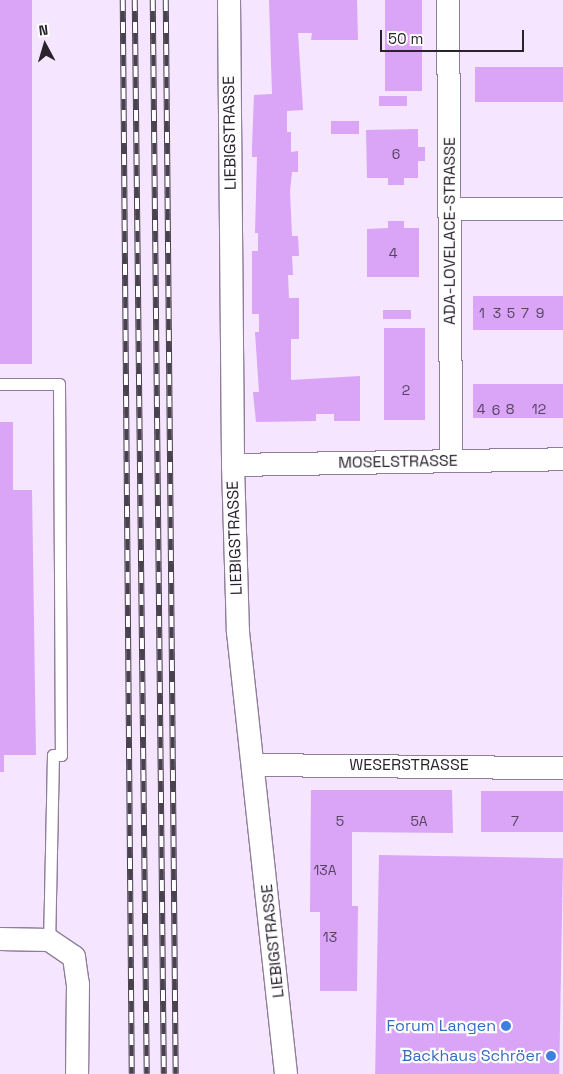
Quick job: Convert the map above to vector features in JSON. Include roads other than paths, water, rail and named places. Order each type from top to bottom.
[{"type":"street","name":"LIEBIGSTRASSE","points":[[229,0],[233,465],[238,632],[286,1074]]},
{"type":"street","name":"ADA-LOVELACE-STRASSE","points":[[448,0],[451,461]]},
{"type":"street","points":[[450,210],[563,210]]},
{"type":"street","name":"MOSELSTRASSE","points":[[233,465],[563,459]]},
{"type":"street","name":"WESERSTRASSE","points":[[254,766],[563,768]]},
{"type":"street","points":[[0,940],[49,940],[68,950],[76,968],[77,1074]]},
{"type":"lane","points":[[0,384],[59,384],[61,755],[53,755],[49,940]]},
{"type":"railway","points":[[123,0],[132,1074]]},
{"type":"railway","points":[[135,0],[147,1074]]},
{"type":"railway","points":[[153,0],[164,1074]]},
{"type":"railway","points":[[166,0],[176,1074]]},
{"type":"place","name":"Forum Langen","points":[[506,1026]]},
{"type":"place","name":"Backhaus Schröer","points":[[551,1056]]}]
